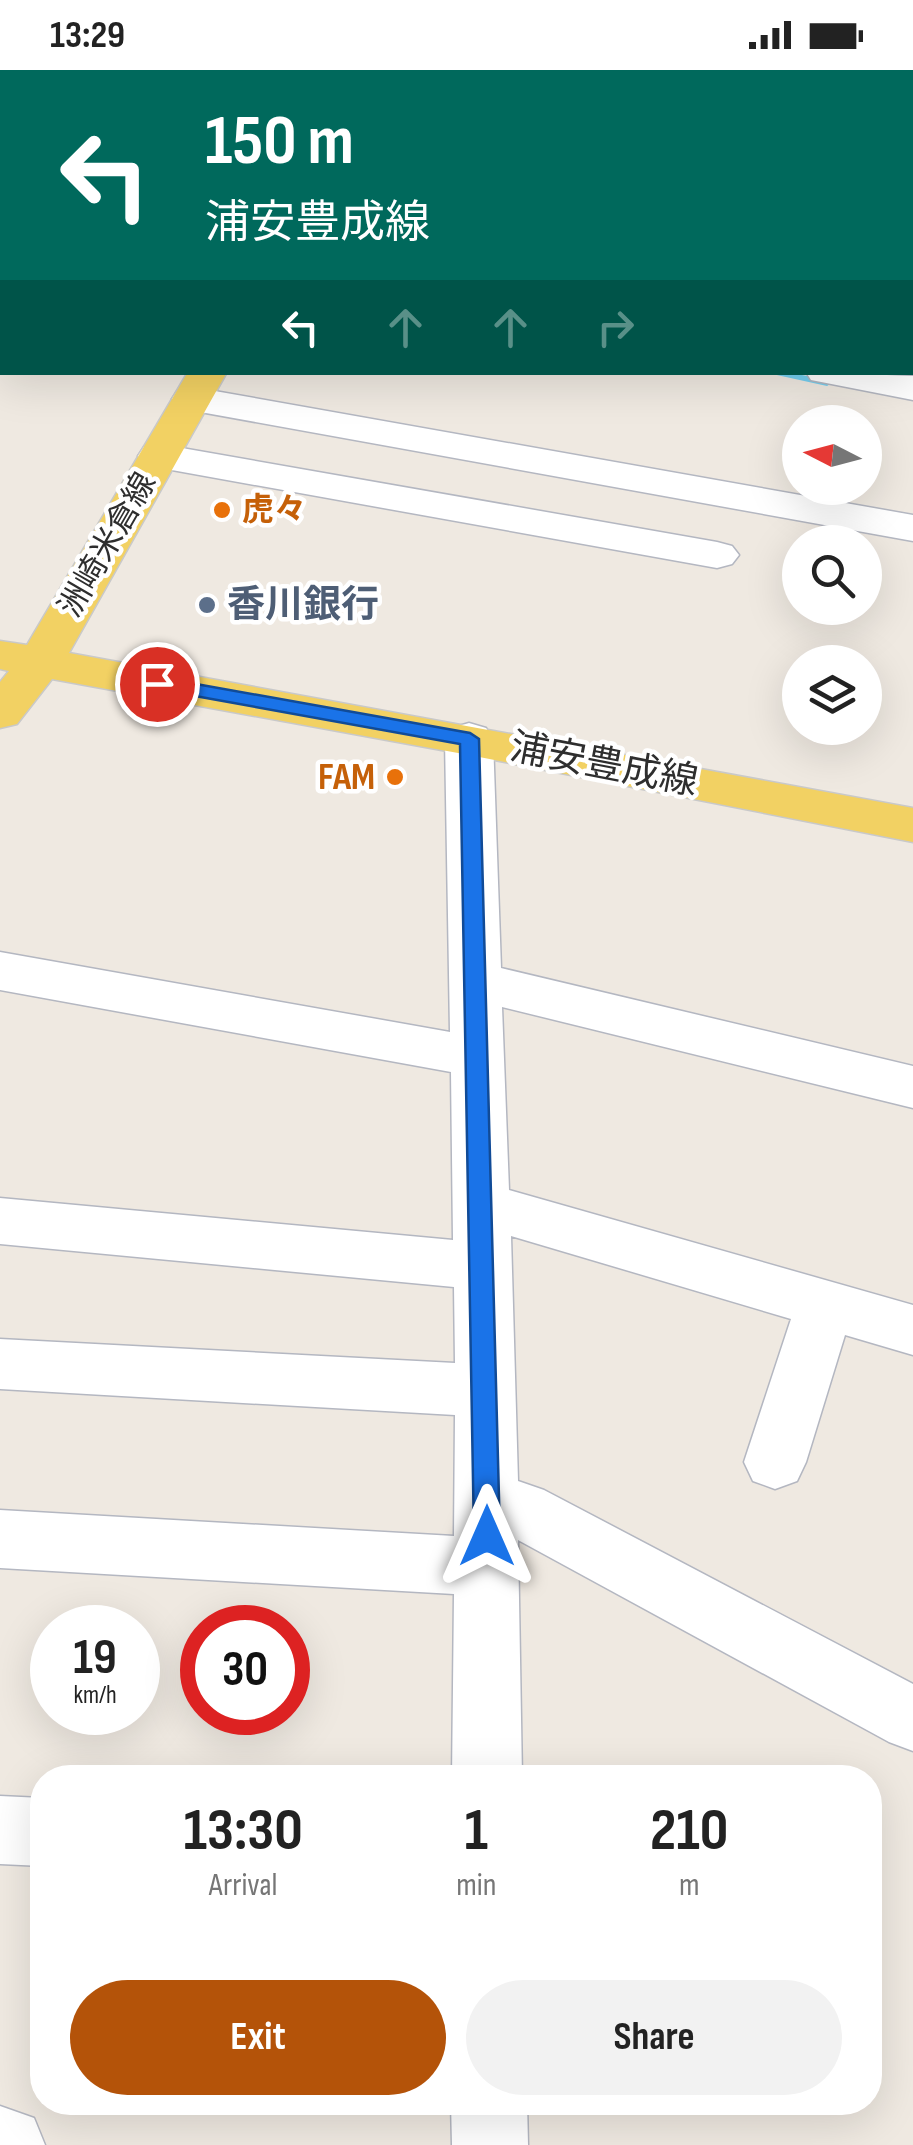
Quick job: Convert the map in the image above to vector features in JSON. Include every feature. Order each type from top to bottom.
[{"type":"main road","name":"洲崎米倉線","points":[[0,714],[20,659],[159,456],[200,386]]},
{"type":"main road","name":"浦安豊成線","points":[[20,659],[470,739],[913,825]]},
{"type":"street","points":[[842,375],[913,388]]},
{"type":"street","points":[[200,386],[913,528]]},
{"type":"street","points":[[159,456],[717,555]]},
{"type":"street","points":[[470,739],[486,1391],[487,1765]]},
{"type":"street","points":[[0,971],[478,1056]]},
{"type":"street","points":[[476,982],[913,1087]]},
{"type":"street","points":[[482,1205],[913,1330]]},
{"type":"street","points":[[0,1221],[483,1266]]},
{"type":"street","points":[[775,1462],[826,1304]]},
{"type":"street","points":[[0,1364],[486,1391]]},
{"type":"street","points":[[487,1504],[522,1510],[913,1718]]},
{"type":"street","points":[[0,1539],[486,1567]]},
{"type":"street","points":[[0,1830],[30,1831]]},
{"type":"street","points":[[489,2115],[490,2145]]},
{"type":"waterway","points":[[784,375],[827,383]]},
{"type":"place","name":"虎々","points":[[222,510]]},
{"type":"place","name":"香川銀行","points":[[207,605]]},
{"type":"place","name":"FAM","points":[[395,777]]},
{"type":"route","points":[[157,684],[470,739],[487,1536]]}]
